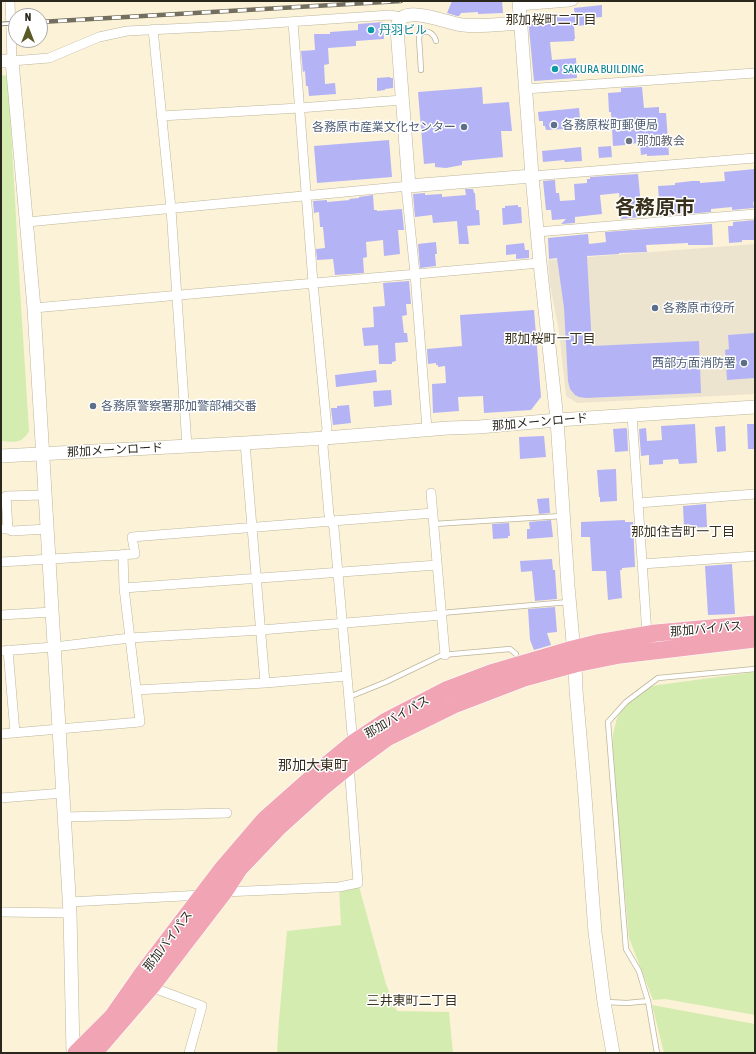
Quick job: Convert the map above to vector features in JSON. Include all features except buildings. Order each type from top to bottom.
[{"type":"highway","name":"那加バイパス","points":[[94,1053],[151,987],[224,892],[239,869],[279,827],[322,788],[387,738],[456,704],[524,678],[574,656],[597,643],[647,634],[755,624]]},
{"type":"highway","name":"那加バイパス","points":[[75,1053],[112,1017],[202,895],[265,819],[353,743],[386,721],[446,690],[491,672],[574,656],[620,654],[755,639]]},
{"type":"street","points":[[10,1],[6,61],[27,222],[34,308],[63,793],[75,1053]]},
{"type":"street","points":[[573,1],[519,4],[537,232],[557,420],[569,602],[595,932],[604,1002],[613,1053]]},
{"type":"street","points":[[427,429],[408,186],[397,29],[398,22],[401,17],[406,14],[418,13],[462,25],[520,23]]},
{"type":"street","points":[[6,61],[49,58],[99,37],[127,31],[229,26],[390,15],[401,17]]},
{"type":"street","points":[[224,892],[339,887],[358,884],[349,766],[353,743],[334,528],[329,515],[323,446],[327,429],[313,283],[293,22]]},
{"type":"street","points":[[153,29],[170,209],[187,446]]},
{"type":"street","points":[[525,89],[755,73]]},
{"type":"street","points":[[161,116],[402,100]]},
{"type":"street","points":[[27,222],[408,186],[755,158]]},
{"type":"street","points":[[537,232],[755,214]]},
{"type":"street","points":[[34,308],[540,262]]},
{"type":"street","name":"那加メーンロード","points":[[1,456],[325,438],[427,429],[479,427],[557,420],[755,407]]},
{"type":"street","points":[[632,415],[647,634]]},
{"type":"street","points":[[245,443],[265,683]]},
{"type":"street","points":[[431,493],[445,654]]},
{"type":"street","points":[[638,503],[755,494]]},
{"type":"street","points":[[45,495],[6,496],[4,529],[12,531],[47,529]]},
{"type":"street","points":[[1,562],[135,554],[132,537],[433,513]]},
{"type":"street","points":[[1,734],[140,722],[124,588],[122,554]]},
{"type":"street","points":[[642,564],[755,556]]},
{"type":"street","points":[[124,588],[437,565]]},
{"type":"street","points":[[1,615],[52,612]]},
{"type":"street","points":[[15,733],[5,650],[54,647],[130,638],[261,630],[441,614]]},
{"type":"street","points":[[136,690],[265,683],[346,676]]},
{"type":"street","points":[[1,798],[63,793]]},
{"type":"street","points":[[64,817],[227,812]]},
{"type":"street","points":[[1,912],[202,895]]},
{"type":"street","points":[[151,987],[202,1006],[189,1053]]},
{"type":"lane","points":[[421,70],[420,34],[425,31],[429,32],[435,38],[436,42]]},
{"type":"lane","points":[[434,524],[563,516]]},
{"type":"lane","points":[[441,614],[569,602]]},
{"type":"lane","points":[[349,698],[445,654],[510,649],[516,654]]},
{"type":"lane","points":[[657,1053],[648,1001],[639,971],[626,949],[608,722],[626,702],[658,678],[755,669]]},
{"type":"lane","points":[[604,1002],[627,1003],[648,1001]]},
{"type":"shaded area","name":"各務原市役所","points":[[755,244],[755,394],[577,403],[566,396],[559,331],[550,285],[548,260]]},
{"type":"green space","points":[[1,75],[8,76],[29,431],[24,438],[14,442],[1,441]]},
{"type":"green space","points":[[755,672],[755,1015],[665,999],[653,1000],[629,938],[612,754],[613,734],[617,718],[637,690],[658,685]]},
{"type":"green space","points":[[358,883],[386,984],[397,1011],[449,1012],[453,1053],[277,1053],[287,931],[341,925],[339,887]]},
{"type":"green space","points":[[652,1005],[755,1024],[755,1053],[664,1053]]},
{"type":"railway","points":[[48,22],[401,1]]},
{"type":"railway","points":[[1,24],[8,24]]},
{"type":"place","name":"丹羽ビル","points":[[371,30]]},
{"type":"place","name":"SAKURA BUILDING","points":[[555,69]]},
{"type":"place","name":"各務原桜町郵便局","points":[[554,125]]},
{"type":"place","name":"各務原市産業文化センター","points":[[464,127]]},
{"type":"place","name":"那加教会","points":[[629,141]]},
{"type":"place","name":"各務原市役所","points":[[655,308]]},
{"type":"place","name":"西部方面消防署","points":[[744,363]]},
{"type":"place","name":"各務原警察署那加警部補交番","points":[[93,406]]},
{"type":"district","name":"那加桜町二丁目","points":[[551,20]]},
{"type":"district","name":"各務原市","points":[[655,208]]},
{"type":"district","name":"那加桜町一丁目","points":[[550,339]]},
{"type":"district","name":"那加住吉町一丁目","points":[[683,532]]},
{"type":"district","name":"那加大東町","points":[[313,766]]},
{"type":"district","name":"三井東町二丁目","points":[[412,1001]]}]
